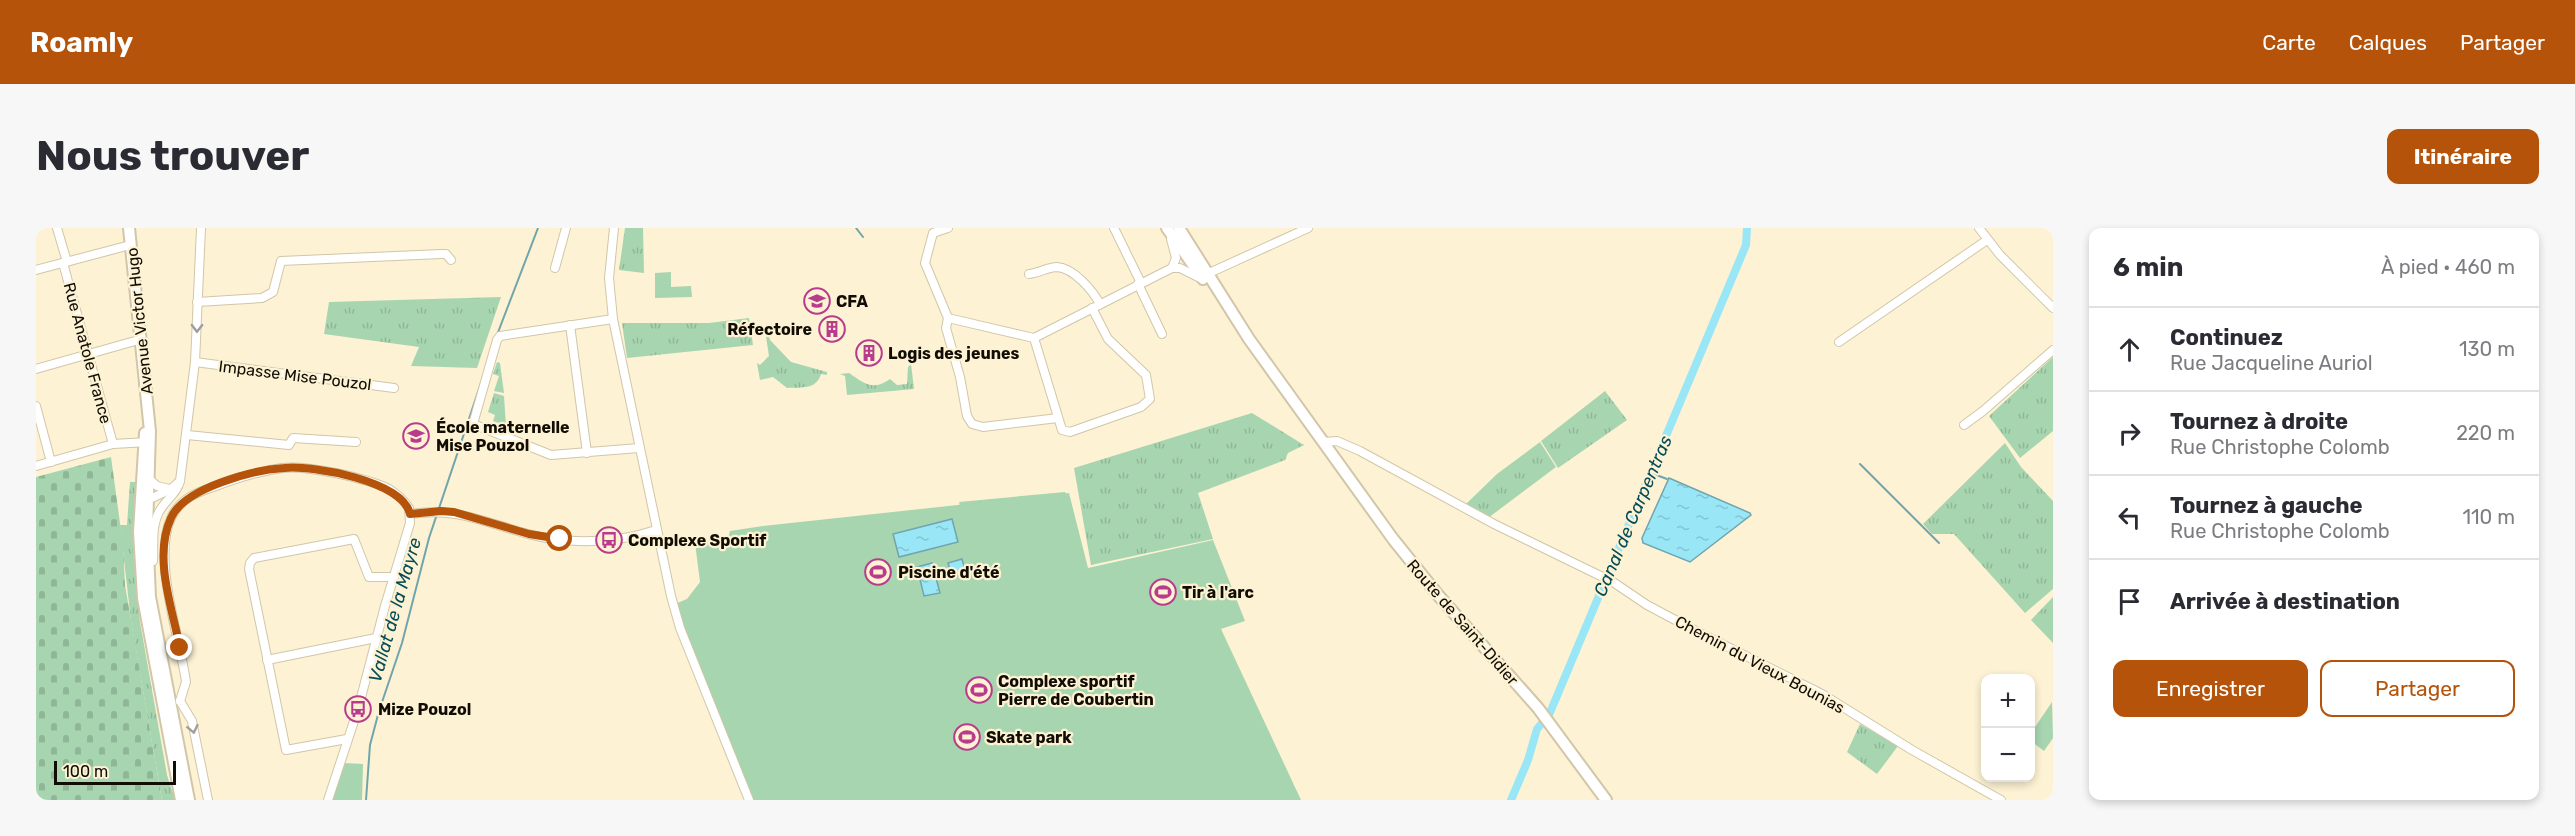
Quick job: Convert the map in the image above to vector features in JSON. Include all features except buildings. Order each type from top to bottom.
[{"type":"main road","name":"Avenue Victor Hugo","points":[[129,228],[142,339],[148,413],[147,442]]},
{"type":"main road","points":[[1167,228],[1179,265],[1205,274]]},
{"type":"main road","points":[[1182,233],[1205,274]]},
{"type":"main road","name":"Route de Saint-Didier","points":[[1205,274],[1414,567],[1540,711],[1606,800]]},
{"type":"main road","points":[[147,442],[149,479],[139,532],[143,598],[171,703],[181,800]]},
{"type":"main road","points":[[147,442],[145,500],[149,583],[189,800]]},
{"type":"street","name":"Rue Anatole France","points":[[57,228],[113,444]]},
{"type":"street","points":[[149,583],[155,523],[168,499],[178,490],[187,435],[195,362],[201,228]]},
{"type":"street","points":[[555,268],[566,228]]},
{"type":"street","points":[[614,228],[609,278],[613,319],[656,530],[680,628],[749,800]]},
{"type":"street","points":[[948,228],[932,231],[925,263],[948,318],[946,328],[960,377],[967,416],[972,424],[983,428],[1058,418]]},
{"type":"street","points":[[1114,228],[1162,334]]},
{"type":"street","points":[[1205,274],[1308,228]]},
{"type":"street","points":[[1980,228],[1987,240],[2053,308]]},
{"type":"street","points":[[948,318],[1034,338],[1179,265],[1182,233]]},
{"type":"street","points":[[1839,342],[1987,240]]},
{"type":"street","points":[[36,270],[130,244]]},
{"type":"street","points":[[197,302],[268,296],[273,292],[281,261],[441,254],[446,254],[451,260]]},
{"type":"street","points":[[1029,274],[1055,267],[1065,268],[1092,288],[1100,304]]},
{"type":"street","points":[[1034,338],[1062,430],[1070,432],[1141,407],[1150,399],[1146,375],[1108,339],[1092,308]]},
{"type":"street","points":[[613,319],[500,336],[473,424],[551,455],[639,448]]},
{"type":"street","points":[[570,325],[587,453]]},
{"type":"street","points":[[36,369],[142,339]]},
{"type":"street","points":[[1964,425],[2053,350]]},
{"type":"street","name":"Impasse Mise Pouzol","points":[[195,362],[394,388]]},
{"type":"street","points":[[36,406],[51,462]]},
{"type":"street","points":[[187,435],[289,445],[293,438],[356,442]]},
{"type":"street","name":"Chemin du Vieux Bounias","points":[[1323,442],[1337,441],[1360,451],[1494,524],[1613,582],[1647,605],[1696,632],[1822,694],[1912,750],[2001,800]]},
{"type":"street","points":[[36,466],[113,444],[147,442]]},
{"type":"street","points":[[208,800],[192,721],[171,703],[186,682],[165,570],[164,546],[171,516],[187,498],[237,478],[283,468],[301,467],[321,470],[389,489],[405,503],[410,514],[410,523],[328,800]]},
{"type":"street","points":[[149,479],[156,486],[171,489]]},
{"type":"street","points":[[145,500],[171,489],[180,480]]},
{"type":"street","points":[[145,500],[168,499]]},
{"type":"street","points":[[410,514],[454,512],[529,534],[560,539],[627,538],[656,530]]},
{"type":"street","points":[[347,739],[285,750],[249,569],[250,563],[254,558],[354,539],[369,577],[394,577]]},
{"type":"street","points":[[267,660],[376,639]]},
{"type":"green space","points":[[625,228],[643,228],[644,273],[619,270]]},
{"type":"green space","points":[[671,272],[671,287],[691,286],[692,297],[655,298],[655,273]]},
{"type":"green space","points":[[501,297],[477,368],[411,366],[419,347],[324,334],[329,302]]},
{"type":"green space","points":[[749,318],[753,345],[627,358],[622,323],[709,323]]},
{"type":"green space","points":[[758,326],[767,327],[770,340],[791,362],[827,372],[827,375],[821,374],[816,383],[803,387],[787,388],[773,377],[760,380],[757,363],[760,365],[769,356],[765,330],[757,331]]},
{"type":"green space","points":[[2053,357],[2053,431],[2020,458],[1989,416]]},
{"type":"green space","points":[[497,362],[500,363],[504,393],[494,391],[499,376],[493,374]]},
{"type":"green space","points":[[911,364],[914,389],[847,395],[845,376],[840,374],[849,373],[869,385],[879,385],[890,379],[897,385],[907,384],[908,367]]},
{"type":"green space","points":[[1605,391],[1627,420],[1558,468],[1541,441]]},
{"type":"green space","points":[[494,393],[504,396],[506,426],[493,421],[495,415],[488,412]]},
{"type":"green space","points":[[1252,413],[1304,445],[1288,453],[1285,460],[1198,493],[1213,539],[1091,565],[1074,468]]},
{"type":"green space","points":[[1540,442],[1556,467],[1488,518],[1465,505],[1497,474]]},
{"type":"green space","points":[[2005,443],[2021,467],[2053,501],[2053,589],[2025,613],[1954,534],[1932,534],[1923,524]]},
{"type":"green space","points":[[111,457],[123,545],[125,585],[162,800],[36,800],[36,477]]},
{"type":"green space","points":[[130,482],[135,482],[135,575],[140,622],[167,775],[175,800],[162,800],[131,621],[120,525],[127,525]]},
{"type":"green space","points":[[1065,492],[1067,496],[964,523],[959,502]]},
{"type":"green space","name":"Complexe sportif Pierre de Coubertin","points":[[1069,493],[1088,568],[1213,540],[1245,621],[1221,629],[1301,800],[752,800],[675,604],[687,599],[700,582],[695,543],[728,538],[730,531],[763,526]]},
{"type":"green space","points":[[2053,597],[2053,643],[2031,620]]},
{"type":"green space","points":[[2052,702],[2053,738],[2044,751],[2035,744],[2035,727]]},
{"type":"green space","points":[[1860,724],[1898,746],[1877,774],[1847,752]]},
{"type":"green space","points":[[344,763],[363,764],[362,800],[332,800]]},
{"type":"water","points":[[1669,478],[1751,515],[1690,562],[1643,543],[1642,538]]},
{"type":"water","points":[[952,519],[958,542],[899,557],[893,534]]},
{"type":"water","points":[[962,559],[966,574],[952,577],[948,563]]},
{"type":"water","points":[[932,563],[940,593],[924,596],[917,567]]},
{"type":"waterway","name":"Vallat de la Mayre","points":[[497,335],[538,228]]},
{"type":"waterway","points":[[856,228],[863,237]]},
{"type":"waterway","name":"Canal de Carpentras","points":[[1511,800],[1528,760],[1537,729],[1549,715],[1746,245],[1747,228]]},
{"type":"waterway","name":"Vallat de la Mayre","points":[[366,800],[370,745],[379,711],[402,643],[429,538],[481,383]]},
{"type":"waterway","points":[[1860,464],[1939,543]]},
{"type":"waterway","points":[[1651,473],[1667,479]]},
{"type":"place","name":"CFA","points":[[817,301]]},
{"type":"place","name":"Réfectoire","points":[[832,329]]},
{"type":"place","name":"Logis des jeunes","points":[[869,353]]},
{"type":"place","name":"École maternelle Mise Pouzol","points":[[416,436]]},
{"type":"place","name":"Complexe Sportif","points":[[609,540]]},
{"type":"place","name":"Piscine d'été","points":[[878,572]]},
{"type":"place","name":"Tir à l'arc","points":[[1163,592]]},
{"type":"place","name":"Complexe sportif Pierre de Coubertin","points":[[979,690]]},
{"type":"place","name":"Mize Pouzol","points":[[358,709]]},
{"type":"place","name":"Skate park","points":[[967,737]]},
{"type":"route","points":[[180,648],[164,558],[164,546],[171,516],[187,498],[237,478],[283,468],[315,469],[389,489],[405,503],[410,514],[454,512],[529,534],[560,539]]}]
